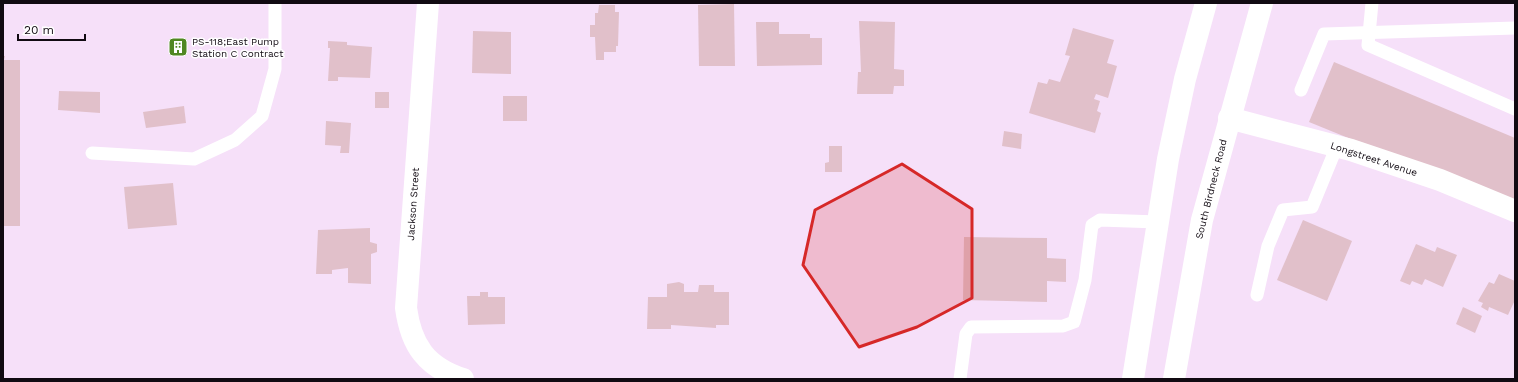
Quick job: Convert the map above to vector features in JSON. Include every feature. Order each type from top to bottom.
[{"type":"main road","name":"Jackson Street","points":[[428,3],[406,308],[409,327],[415,342],[429,361],[449,374],[463,379]]},
{"type":"main road","points":[[1133,379],[1158,222],[1185,79],[1206,3]]},
{"type":"main road","name":"South Birdneck Road","points":[[1174,379],[1202,220],[1262,3]]},
{"type":"main road","name":"Longstreet Avenue","points":[[1229,118],[1337,146],[1440,180],[1515,211]]},
{"type":"lane","points":[[92,153],[194,159],[235,140],[262,116],[275,69],[275,3]]},
{"type":"lane","points":[[1372,3],[1368,45],[1515,109]]},
{"type":"lane","points":[[1300,90],[1324,34],[1369,31],[1515,28]]},
{"type":"lane","points":[[1257,295],[1268,246],[1283,210],[1312,207],[1337,146]]},
{"type":"lane","points":[[960,379],[966,334],[971,327],[1063,326],[1074,322],[1085,280],[1092,225],[1100,220],[1158,222]]},
{"type":"highlighted area","points":[[902,164],[972,209],[972,298],[917,327],[859,347],[803,265],[815,210]]},
{"type":"building","points":[[734,4],[735,66],[699,66],[698,5]]},
{"type":"building","points":[[599,5],[615,5],[615,12],[619,12],[618,46],[616,46],[616,52],[604,52],[604,60],[596,60],[595,37],[590,37],[590,25],[595,25],[595,13],[598,13]]},
{"type":"building","points":[[859,21],[895,22],[894,69],[904,70],[904,86],[894,86],[893,94],[857,94],[858,72],[861,72]]},
{"type":"building","points":[[756,22],[779,22],[779,34],[810,34],[810,38],[822,38],[822,65],[757,66]]},
{"type":"building","points":[[1073,28],[1114,40],[1107,63],[1117,66],[1108,98],[1096,94],[1094,99],[1100,101],[1097,111],[1101,113],[1095,133],[1029,113],[1038,82],[1047,84],[1049,79],[1060,82],[1070,56],[1065,55]]},
{"type":"building","points":[[473,31],[511,32],[511,74],[472,73]]},
{"type":"building","name":"PS-118;East Pump Station C Contract","points":[[170,40],[186,40],[186,55],[170,55]]},
{"type":"building","points":[[328,41],[347,42],[347,45],[372,47],[370,78],[338,77],[338,81],[328,81],[330,48],[328,48]]},
{"type":"building","points":[[3,56],[5,56],[4,60],[20,60],[20,226],[3,226]]},
{"type":"building","points":[[1334,62],[1515,138],[1515,206],[1309,122]]},
{"type":"building","points":[[59,91],[100,92],[100,113],[58,110]]},
{"type":"building","points":[[375,92],[389,92],[389,108],[375,108]]},
{"type":"building","points":[[503,96],[527,96],[527,121],[503,121]]},
{"type":"building","points":[[184,106],[186,123],[146,128],[143,112]]},
{"type":"building","points":[[326,121],[351,123],[349,153],[340,153],[341,146],[325,145]]},
{"type":"building","points":[[1004,131],[1022,134],[1021,149],[1002,146]]},
{"type":"building","points":[[829,146],[842,146],[842,172],[825,172],[825,163],[829,162]]},
{"type":"building","points":[[173,183],[177,225],[128,229],[124,187]]},
{"type":"building","points":[[1303,220],[1352,241],[1327,301],[1277,280]]},
{"type":"building","points":[[370,228],[370,242],[377,244],[377,252],[371,254],[371,284],[348,283],[348,268],[332,270],[332,274],[316,274],[318,230]]},
{"type":"building","points":[[964,237],[1047,238],[1047,258],[1066,259],[1066,282],[1047,281],[1047,302],[963,300]]},
{"type":"building","points":[[1416,244],[1435,252],[1437,247],[1457,255],[1443,287],[1425,279],[1422,285],[1412,281],[1410,285],[1400,281]]},
{"type":"building","points":[[1499,274],[1515,281],[1515,300],[1508,315],[1489,307],[1488,311],[1481,307],[1483,303],[1478,301],[1489,282],[1494,284]]},
{"type":"building","points":[[679,282],[684,284],[684,292],[698,292],[699,285],[714,285],[714,292],[729,292],[729,325],[716,325],[716,328],[671,325],[671,329],[647,329],[648,297],[667,297],[667,284]]},
{"type":"building","points":[[480,292],[488,292],[488,297],[505,297],[505,324],[468,325],[467,296],[480,296]]},
{"type":"building","points":[[1463,307],[1482,316],[1475,333],[1456,324]]},
{"type":"place","name":"PS-118;East Pump Station C Contract","points":[[178,47]]}]
